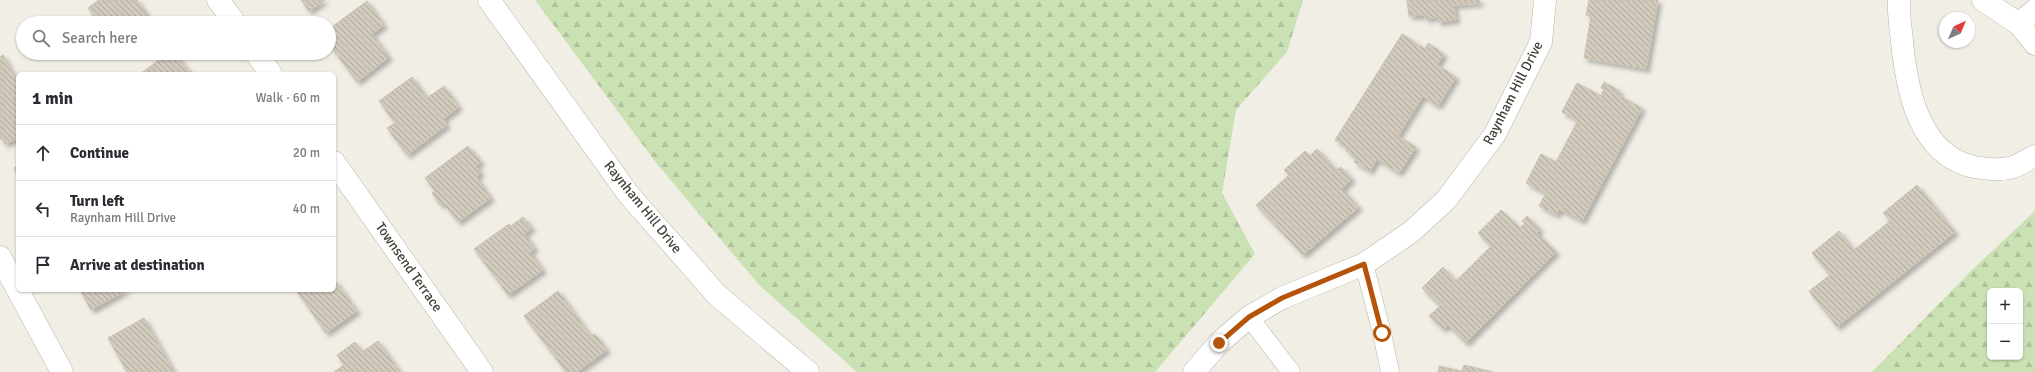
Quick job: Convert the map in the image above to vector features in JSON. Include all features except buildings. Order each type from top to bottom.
[{"type":"street","points":[[218,0],[230,16]]},
{"type":"street","name":"Raynham Hill Drive","points":[[489,0],[629,195],[717,295],[808,372]]},
{"type":"street","name":"Raynham Hill Drive","points":[[1194,372],[1219,343],[1249,317],[1282,298],[1364,264],[1411,232],[1446,200],[1495,134],[1541,42],[1545,0]]},
{"type":"street","points":[[1898,0],[1905,71],[1914,104],[1926,134],[1943,153],[1962,164],[1991,170],[2013,167],[2035,156]]},
{"type":"street","points":[[1983,0],[2019,24],[2035,44]]},
{"type":"street","points":[[2019,24],[2035,10]]},
{"type":"street","points":[[261,60],[270,72]]},
{"type":"street","name":"Townsend Terrace","points":[[336,165],[482,372]]},
{"type":"street","points":[[0,258],[16,287]]},
{"type":"street","points":[[18,292],[62,372]]},
{"type":"lane","points":[[1364,264],[1382,333],[1390,372]]},
{"type":"lane","points":[[1249,317],[1291,372]]},
{"type":"green space","points":[[535,0],[1303,0],[1287,52],[1236,110],[1222,193],[1255,254],[1155,372],[857,372],[759,285],[657,164]]},
{"type":"green space","points":[[2035,211],[2035,372],[1872,372],[1973,269]]},
{"type":"route","points":[[1219,343],[1249,317],[1282,298],[1364,264],[1382,333]]}]
